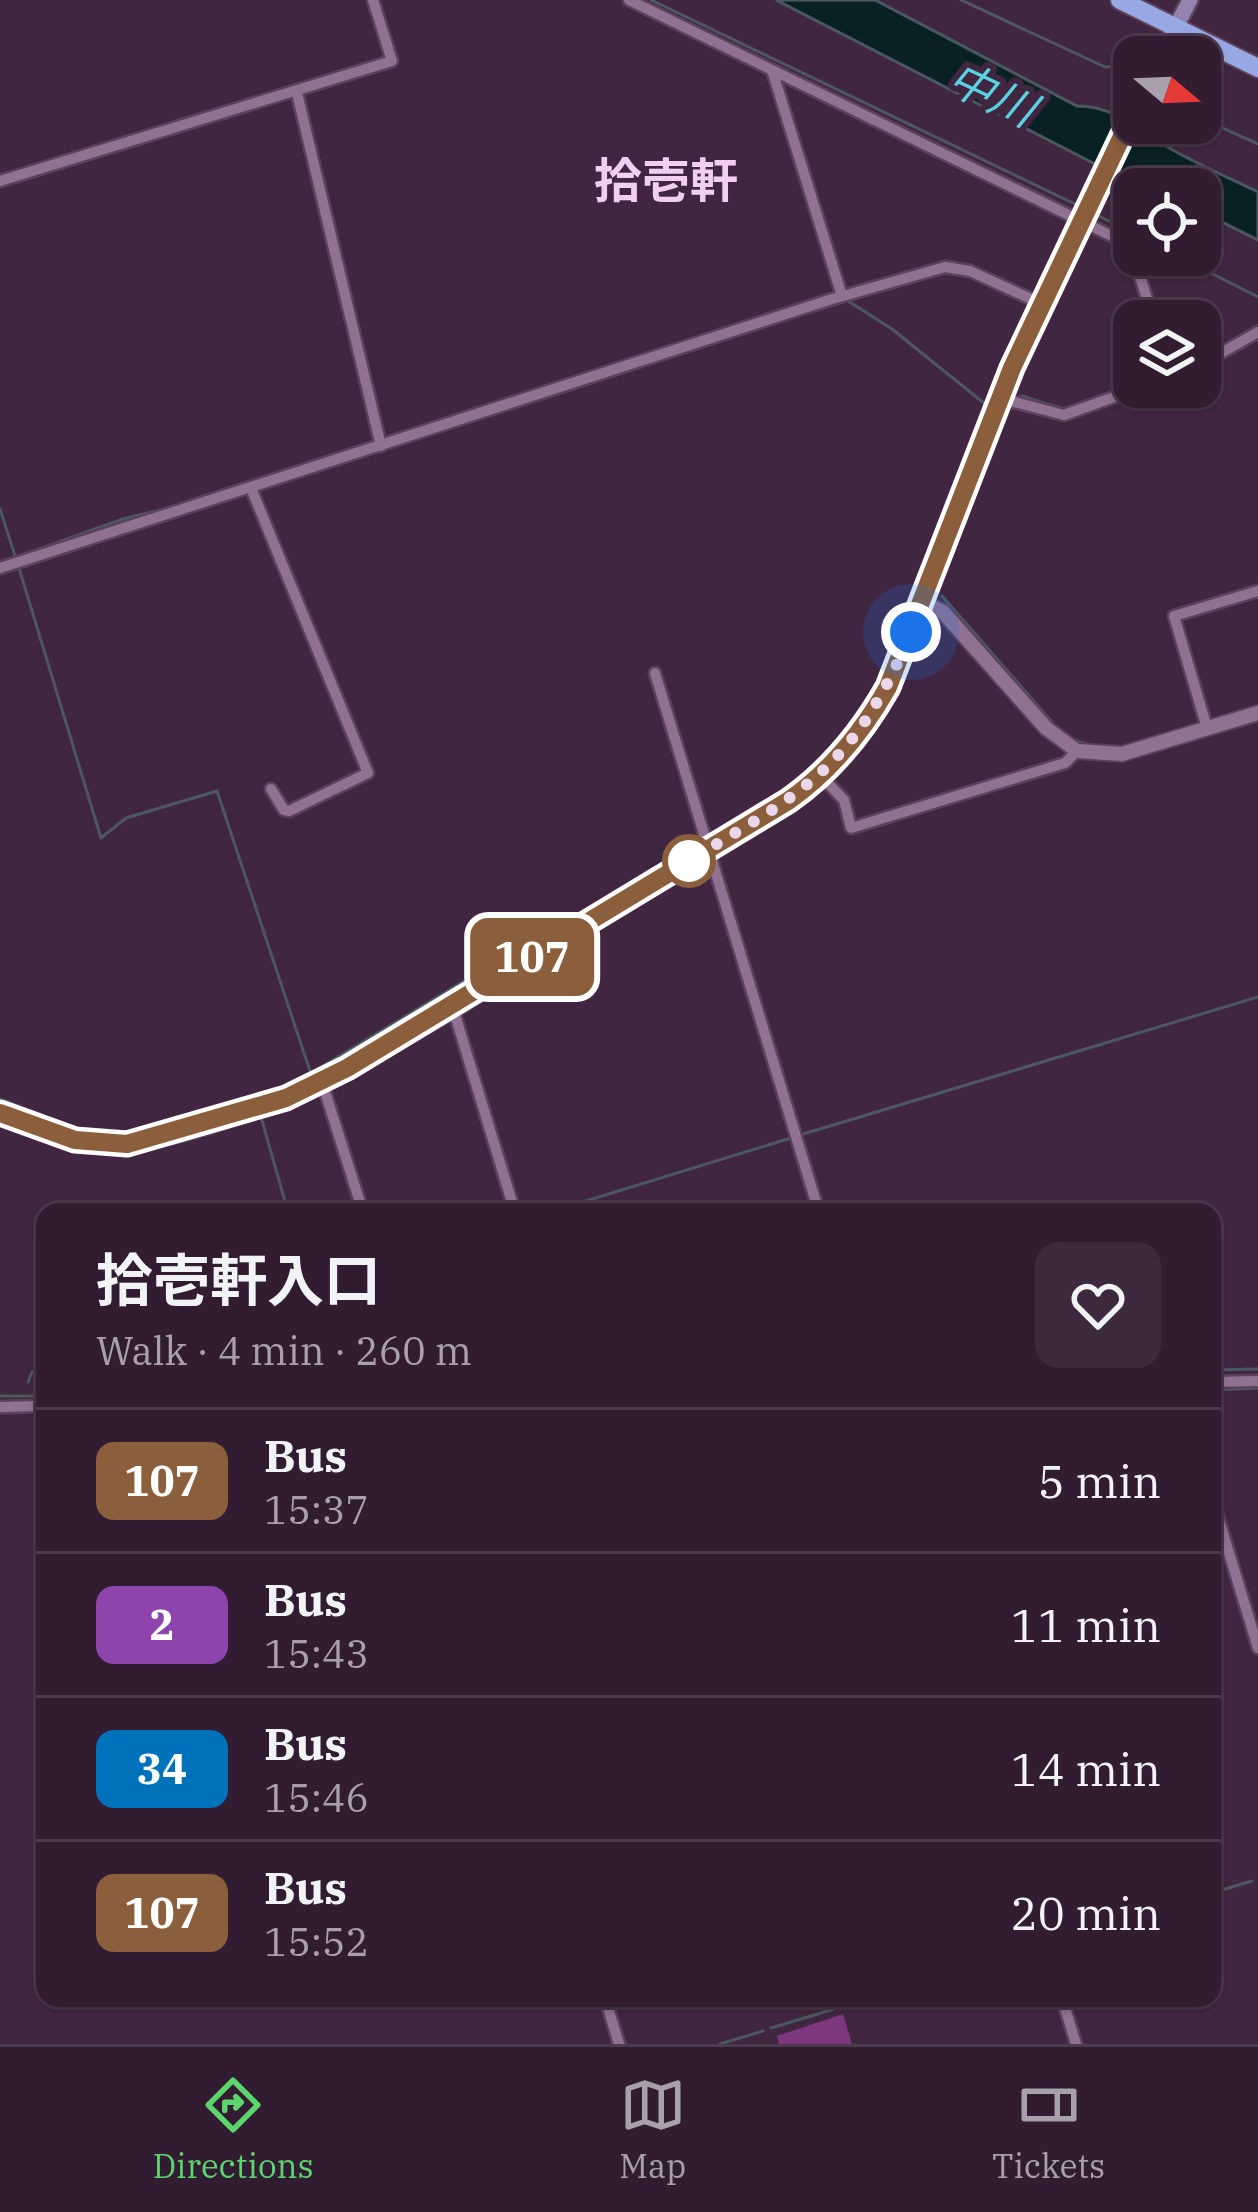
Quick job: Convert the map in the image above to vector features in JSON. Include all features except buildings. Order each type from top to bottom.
[{"type":"highway","points":[[1120,0],[1258,68]]},
{"type":"main road","points":[[1170,36],[1190,0]]},
{"type":"main road","points":[[0,1113],[75,1140],[127,1144],[269,1104],[322,1082],[452,1005],[708,850],[820,776],[876,709],[923,602],[999,398],[1118,144]]},
{"type":"street","points":[[0,181],[392,61],[373,0]]},
{"type":"street","points":[[628,0],[1131,248],[1147,300]]},
{"type":"street","points":[[772,70],[842,296]]},
{"type":"street","points":[[297,93],[381,446]]},
{"type":"street","points":[[0,568],[700,337],[945,267],[970,272],[1042,304]]},
{"type":"street","points":[[1221,353],[1258,332]]},
{"type":"street","points":[[999,398],[1064,415],[1113,397]]},
{"type":"street","points":[[251,488],[368,773],[289,811],[271,790]]},
{"type":"street","points":[[1207,728],[1174,616],[1258,591]]},
{"type":"street","points":[[923,602],[944,611],[1046,728],[1077,751],[1121,754],[1258,712]]},
{"type":"street","points":[[655,673],[816,1203]]},
{"type":"street","points":[[820,776],[844,800],[851,828],[1065,763],[1077,751]]},
{"type":"street","points":[[452,1005],[512,1203]]},
{"type":"street","points":[[322,1082],[360,1203]]},
{"type":"street","points":[[1221,1382],[1258,1381]]},
{"type":"street","points":[[0,1407],[36,1406]]},
{"type":"street","points":[[1221,1527],[1258,1648]]},
{"type":"street","points":[[608,2007],[619,2044]]},
{"type":"street","points":[[1065,2007],[1076,2044]]},
{"type":"shaded area","points":[[843,2014],[852,2044],[779,2044],[777,2036]]},
{"type":"water","name":"中川","points":[[776,0],[875,0],[1077,106],[1113,114],[1113,144],[1165,144],[1209,168],[1113,171]]},
{"type":"water","points":[[1221,174],[1258,192],[1258,240],[1221,222]]},
{"type":"waterway","points":[[651,0],[1079,206]]},
{"type":"waterway","points":[[961,0],[1105,67],[1113,66]]},
{"type":"waterway","points":[[1221,127],[1258,144]]},
{"type":"waterway","points":[[1093,213],[1113,223]]},
{"type":"waterway","points":[[1216,276],[1258,297]]},
{"type":"waterway","points":[[848,301],[892,329],[985,404]]},
{"type":"waterway","points":[[1022,396],[1063,409],[1113,391]]},
{"type":"waterway","points":[[22,555],[172,507]]},
{"type":"waterway","points":[[0,509],[16,559]]},
{"type":"waterway","points":[[19,568],[101,838],[126,818],[217,791],[310,1071]]},
{"type":"waterway","points":[[942,596],[1058,729]]},
{"type":"waterway","points":[[1070,739],[1090,745]]},
{"type":"waterway","points":[[143,1133],[279,1090],[527,943]]},
{"type":"waterway","points":[[800,1135],[1258,997]]},
{"type":"waterway","points":[[0,1099],[93,1135]]},
{"type":"waterway","points":[[261,1117],[285,1203]]},
{"type":"waterway","points":[[579,1203],[791,1138]]},
{"type":"waterway","points":[[1221,1370],[1258,1369]]},
{"type":"waterway","points":[[28,1382],[36,1371]]},
{"type":"waterway","points":[[1221,1390],[1258,1388]]},
{"type":"waterway","points":[[0,1396],[36,1396]]},
{"type":"waterway","points":[[0,1412],[25,1412]]},
{"type":"waterway","points":[[1221,1890],[1252,1881]]},
{"type":"waterway","points":[[771,2028],[841,2007]]},
{"type":"waterway","points":[[720,2044],[763,2031]]},
{"type":"bus line","name":"107","points":[[0,1113],[75,1140],[127,1144],[286,1098],[347,1068],[484,986],[788,801],[820,776],[862,729],[888,687],[1012,368],[1118,144]]},
{"type":"district","name":"拾壱軒","points":[[666,181]]},
{"type":"route","points":[[689,861],[675,869],[788,801],[837,760],[876,709],[911,632]]}]
